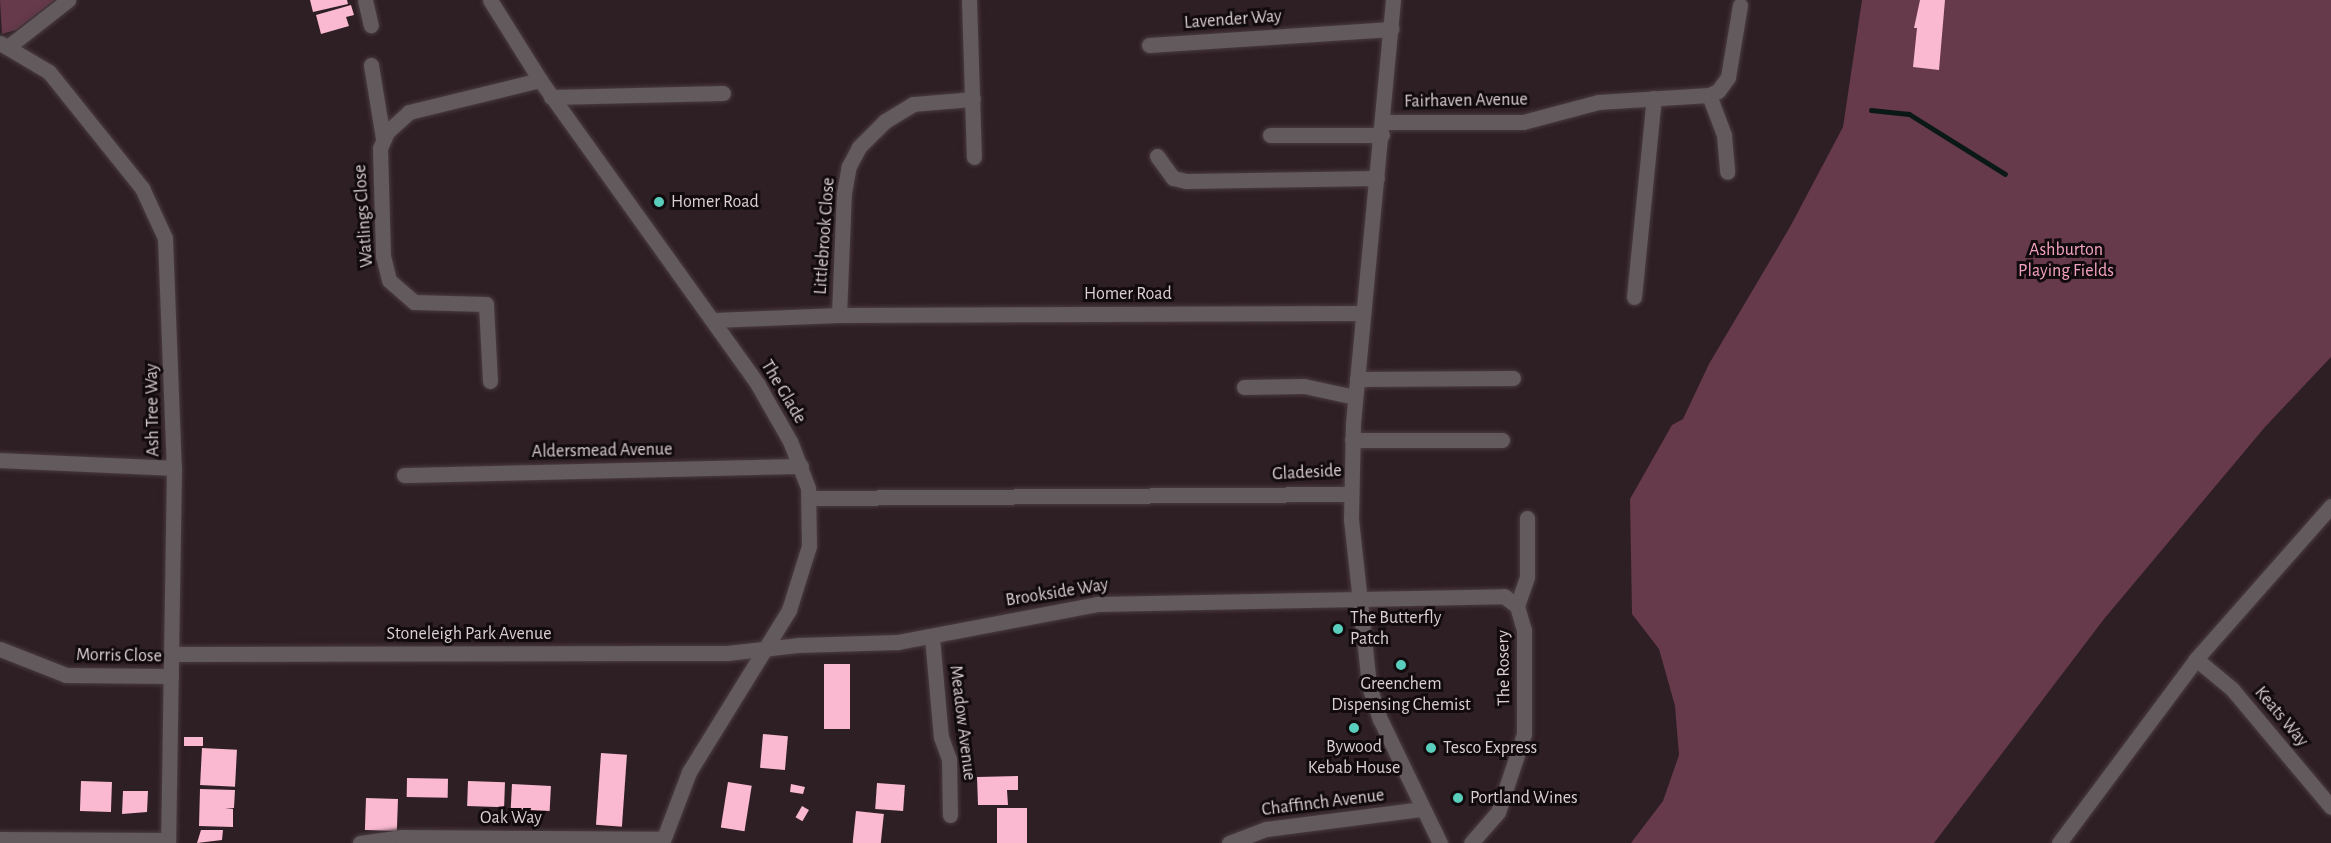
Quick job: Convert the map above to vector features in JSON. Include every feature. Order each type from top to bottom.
[{"type":"street","points":[[4,45],[68,0]]},
{"type":"street","points":[[365,0],[372,25]]},
{"type":"street","name":"The Glade","points":[[490,0],[551,97],[714,320],[772,407],[801,466],[810,498],[808,546],[800,580],[783,621],[689,772],[663,841]]},
{"type":"street","points":[[969,0],[974,157]]},
{"type":"street","name":"Gladeside","points":[[810,498],[1350,494],[1356,379],[1394,0]]},
{"type":"street","points":[[1727,172],[1724,135],[1709,95],[1718,91],[1728,76],[1740,5]]},
{"type":"street","name":"Lavender Way","points":[[1149,45],[1391,29]]},
{"type":"street","name":"Ash Tree Way","points":[[4,45],[49,72],[142,188],[159,220],[168,263],[174,468],[168,842]]},
{"type":"street","points":[[371,65],[383,138]]},
{"type":"street","points":[[383,138],[398,119],[417,108],[540,80]]},
{"type":"street","points":[[551,97],[723,93]]},
{"type":"street","name":"Fairhaven Avenue","points":[[1270,135],[1523,122],[1598,102],[1709,95]]},
{"type":"street","points":[[1634,297],[1654,98]]},
{"type":"street","name":"Littlebrook Close","points":[[840,315],[844,193],[849,166],[859,147],[885,121],[913,104],[973,99]]},
{"type":"street","name":"Watlings Close","points":[[383,138],[379,156],[383,256],[389,280],[414,302],[486,304],[490,381]]},
{"type":"street","points":[[1157,156],[1173,178],[1186,181],[1377,178]]},
{"type":"street","name":"Homer Road","points":[[714,320],[840,315],[1362,313]]},
{"type":"street","points":[[1356,379],[1513,378]]},
{"type":"street","points":[[1244,387],[1304,386],[1355,397]]},
{"type":"street","points":[[1352,440],[1502,440]]},
{"type":"street","points":[[0,460],[174,468]]},
{"type":"street","name":"Aldersmead Avenue","points":[[404,475],[801,466]]},
{"type":"street","points":[[1350,494],[1357,598],[1365,668],[1373,702],[1440,843]]},
{"type":"street","points":[[2059,843],[2196,658],[2331,506]]},
{"type":"street","points":[[1517,606],[1527,577],[1527,518]]},
{"type":"street","name":"The Rosery","points":[[1357,598],[1504,596],[1517,606],[1527,648],[1524,734],[1498,813],[1471,843]]},
{"type":"street","name":"Brookside Way","points":[[765,648],[878,644],[932,637],[1097,604],[1357,598]]},
{"type":"street","name":"Meadow Avenue","points":[[932,637],[941,737],[949,759],[950,814]]},
{"type":"street","name":"Stoneleigh Park Avenue","points":[[172,654],[727,653],[765,648]]},
{"type":"street","name":"Morris Close","points":[[0,649],[66,675],[171,676]]},
{"type":"street","name":"Keats Way","points":[[2196,658],[2232,689],[2331,807]]},
{"type":"street","name":"Chaffinch Avenue","points":[[1229,843],[1266,829],[1423,809]]},
{"type":"street","name":"Oak Way","points":[[360,843],[401,837],[663,841]]},
{"type":"street","points":[[0,839],[168,842]]},
{"type":"green space","points":[[0,0],[55,0],[16,30],[2,34]]},
{"type":"green space","name":"Ashburton Playing Fields","points":[[1862,0],[2331,0],[2331,357],[2265,427],[2104,619],[1934,843],[1631,843],[1663,801],[1679,755],[1675,706],[1659,649],[1632,614],[1630,499],[1672,425],[1683,419],[1709,364],[1790,227],[1843,127]]},
{"type":"building","points":[[310,0],[347,0],[348,4],[313,12]]},
{"type":"building","points":[[1920,0],[1945,0],[1939,70],[1913,67],[1917,28],[1914,28]]},
{"type":"building","points":[[351,5],[354,15],[346,17],[349,26],[321,34],[316,15]]},
{"type":"building","points":[[824,664],[850,664],[850,729],[824,729]]},
{"type":"building","points":[[763,734],[788,736],[785,770],[760,768]]},
{"type":"building","points":[[184,737],[203,737],[203,746],[184,746]]},
{"type":"building","points":[[202,748],[237,750],[235,787],[200,785]]},
{"type":"building","points":[[601,753],[627,755],[622,827],[596,825]]},
{"type":"building","points":[[1018,776],[1018,790],[1007,790],[1008,805],[978,805],[977,777]]},
{"type":"building","points":[[407,778],[448,779],[448,798],[407,797]]},
{"type":"building","points":[[81,781],[112,782],[111,812],[80,811]]},
{"type":"building","points":[[468,781],[505,782],[504,807],[467,806]]},
{"type":"building","points":[[728,782],[752,786],[745,831],[721,827]]},
{"type":"building","points":[[877,783],[905,785],[903,811],[875,809]]},
{"type":"building","points":[[512,784],[551,786],[550,811],[511,809]]},
{"type":"building","points":[[791,784],[805,787],[803,794],[790,792]]},
{"type":"building","points":[[200,789],[235,790],[234,808],[225,809],[233,809],[233,827],[199,826]]},
{"type":"building","points":[[123,791],[148,791],[147,812],[122,814]]},
{"type":"building","points":[[366,798],[398,799],[397,831],[365,830]]},
{"type":"building","points":[[802,806],[809,810],[802,821],[796,817]]},
{"type":"building","points":[[997,808],[1027,808],[1027,843],[997,843]]},
{"type":"building","points":[[856,811],[884,814],[881,843],[853,843]]},
{"type":"building","points":[[201,830],[223,830],[222,840],[197,843]]},
{"type":"waterway","points":[[1871,110],[1909,114],[2005,174]]},
{"type":"place","name":"Homer Road","points":[[659,202]]},
{"type":"place","name":"The Butterfly Patch","points":[[1338,629]]},
{"type":"place","name":"Greenchem Dispensing Chemist","points":[[1401,665]]},
{"type":"place","name":"Bywood Kebab House","points":[[1354,728]]},
{"type":"place","name":"Tesco Express","points":[[1431,748]]},
{"type":"place","name":"Portland Wines","points":[[1458,798]]}]
